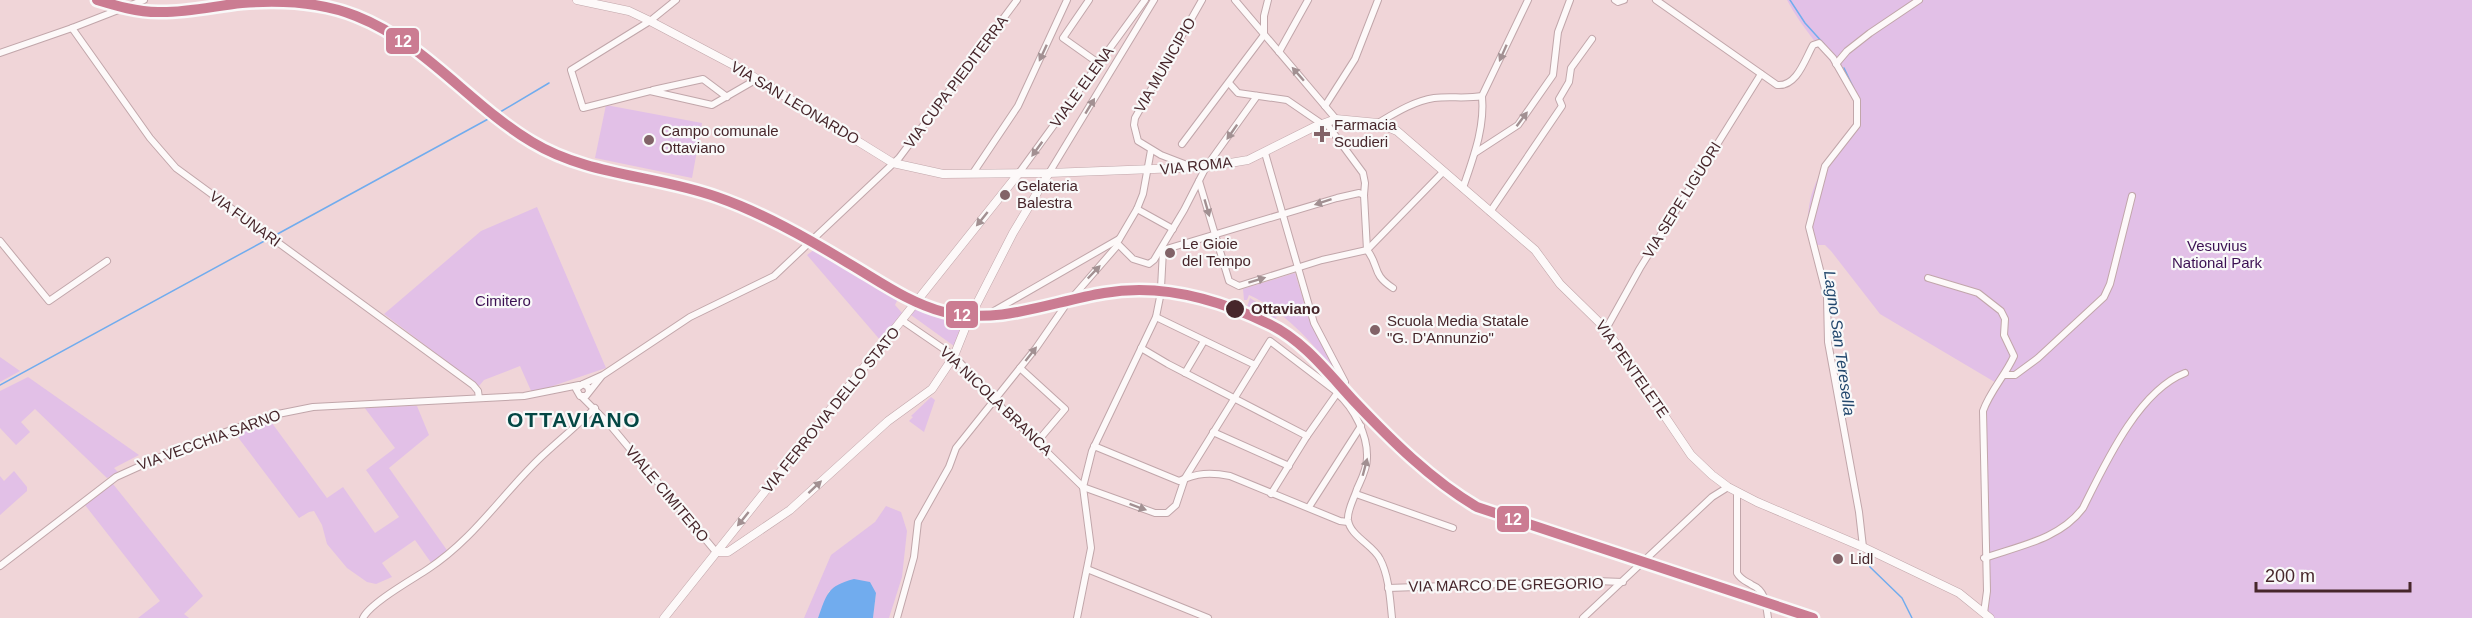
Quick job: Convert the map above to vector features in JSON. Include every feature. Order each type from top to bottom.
[{"type":"main road","name":"VIA SAN LEONARDO","points":[[577,0],[629,11],[686,38],[893,163],[943,174],[1019,174]]},
{"type":"main road","name":"VIA ROMA","points":[[1019,174],[1148,171],[1206,167],[1248,160],[1336,119],[1378,123],[1397,131]]},
{"type":"main road","name":"VIA PENTELETE","points":[[1397,131],[1535,250],[1560,284],[1606,328],[1691,455],[1728,487],[1773,510],[1863,547],[1959,593],[1987,616]]},
{"type":"main road","points":[[716,552],[728,552],[790,510],[888,421],[932,389],[954,356],[969,318],[1013,233],[1049,173]]},
{"type":"main road","name":"VIA FERROVIA DELLO STATO","points":[[664,618],[1019,174]]},
{"type":"street","points":[[0,52],[72,28],[144,0]]},
{"type":"street","points":[[676,0],[650,21],[571,70],[584,108],[703,79],[727,97]]},
{"type":"street","name":"VIA CUPA PIEDITERRA","points":[[893,163],[950,93],[1017,0]]},
{"type":"street","points":[[973,173],[1018,106],[1067,0]]},
{"type":"street","points":[[1063,38],[1089,0]]},
{"type":"street","name":"VIALE ELENA","points":[[1019,174],[1145,0]]},
{"type":"street","name":"VIALE ELENA","points":[[1049,173],[1154,0]]},
{"type":"street","name":"VIA MUNICIPIO","points":[[1151,150],[1138,141],[1134,121],[1202,0]]},
{"type":"street","points":[[1235,0],[1336,119]]},
{"type":"street","points":[[1182,144],[1264,35],[1264,16],[1268,0]]},
{"type":"street","points":[[1279,52],[1308,0]]},
{"type":"street","points":[[1325,106],[1355,59],[1378,0]]},
{"type":"street","points":[[1463,188],[1475,153],[1483,112],[1482,96],[1528,0]]},
{"type":"street","points":[[1475,153],[1518,125],[1553,75],[1558,32],[1570,0]]},
{"type":"street","points":[[1615,0],[1618,2],[1624,0]]},
{"type":"street","points":[[1656,0],[1777,85],[1789,83],[1802,68],[1813,45],[1821,44],[1836,64],[1857,100],[1857,125],[1825,166],[1809,227],[1827,297],[1828,342],[1859,512],[1863,547]]},
{"type":"street","points":[[1836,64],[1847,51],[1870,33],[1919,0]]},
{"type":"street","name":"VIA FUNARI","points":[[72,28],[150,138],[169,160],[207,192],[453,373],[479,398]]},
{"type":"street","points":[[1053,31],[1094,60]]},
{"type":"street","points":[[1490,212],[1562,106],[1559,99],[1569,82],[1571,68],[1592,39]]},
{"type":"street","name":"VIA SEPE LIGUORI","points":[[1606,328],[1640,268],[1761,74]]},
{"type":"street","points":[[650,91],[712,105],[757,79]]},
{"type":"street","points":[[1229,83],[1238,93],[1287,100],[1324,123],[1363,173],[1367,250],[1381,280],[1393,288]]},
{"type":"street","points":[[1118,242],[1133,259],[1149,264],[1162,248],[1206,167],[1257,96]]},
{"type":"street","points":[[1378,123],[1408,107],[1433,98],[1465,99],[1482,96]]},
{"type":"street","points":[[1071,299],[1118,242],[1137,209],[1148,171],[1151,150],[1192,168]]},
{"type":"street","points":[[1265,153],[1314,323],[1345,382],[1330,400],[1271,494]]},
{"type":"street","name":"VIA VECCHIA SARNO","points":[[558,390],[584,393],[603,375],[690,317],[774,276],[893,163]]},
{"type":"street","points":[[1199,181],[1229,281],[1233,285],[1242,285],[1322,260],[1367,250],[1443,172]]},
{"type":"street","points":[[1162,248],[1215,235],[1337,198],[1359,193],[1364,195]]},
{"type":"street","points":[[2006,375],[2014,375],[2038,358],[2104,297],[2110,284],[2132,196]]},
{"type":"street","points":[[1137,209],[1173,229]]},
{"type":"street","points":[[0,241],[49,301],[107,261]]},
{"type":"street","points":[[987,315],[1118,242]]},
{"type":"street","points":[[1161,288],[1162,248]]},
{"type":"street","points":[[1928,278],[1978,293],[2001,311],[2005,319],[2004,335],[2014,356],[2006,375],[1987,398],[1983,411],[1984,558],[1987,616]]},
{"type":"street","points":[[1077,618],[1091,548],[1083,487],[1094,446],[1156,317],[1160,297]]},
{"type":"street","points":[[897,618],[914,557],[918,522],[930,496],[949,467],[956,448],[1020,368],[1065,306]]},
{"type":"street","points":[[1156,317],[1255,365]]},
{"type":"street","name":"VIA NICOLA BRANCA","points":[[903,321],[954,356],[1083,487]]},
{"type":"street","points":[[1185,373],[1204,341]]},
{"type":"street","points":[[1083,487],[1161,514],[1172,510],[1176,505],[1185,478],[1270,341],[1337,392],[1361,426],[1368,456],[1366,467],[1348,511],[1348,522],[1354,532],[1380,557],[1388,588],[1392,618]]},
{"type":"street","points":[[1141,348],[1307,436]]},
{"type":"street","points":[[1020,368],[1065,409],[1037,442]]},
{"type":"street","points":[[1984,558],[2057,533],[2074,520],[2083,508],[2124,431],[2143,406],[2176,377],[2185,373]]},
{"type":"street","name":"VIA VECCHIA SARNO","points":[[0,566],[116,477],[141,464],[247,423],[292,410],[313,407],[524,396],[581,384],[603,375]]},
{"type":"street","points":[[581,384],[587,385],[584,393],[581,384]]},
{"type":"street","name":"VIALE CIMITERO","points":[[584,393],[716,552]]},
{"type":"street","points":[[363,618],[367,612],[394,591],[454,552],[541,457],[566,437],[595,408]]},
{"type":"street","points":[[1309,507],[1361,426]]},
{"type":"street","points":[[1213,432],[1289,466]]},
{"type":"street","points":[[1094,446],[1179,481],[1195,474],[1214,473],[1230,476],[1340,521],[1348,522]]},
{"type":"street","points":[[1583,618],[1712,497],[1728,487]]},
{"type":"street","points":[[1737,492],[1737,573],[1742,580],[1757,587],[1764,596],[1768,618]]},
{"type":"street","points":[[1356,494],[1453,528]]},
{"type":"street","points":[[1087,569],[1208,618]]},
{"type":"street","name":"VIA MARCO DE GREGORIO","points":[[1388,588],[1623,582]]},
{"type":"green space","name":"Vesuvius National Park","points":[[1787,0],[2472,0],[2472,618],[1987,618],[1982,414],[1998,384],[1880,314],[1825,245],[1811,245],[1808,211],[1814,186],[1823,169],[1852,129],[1859,108],[1854,93],[1807,31]]},
{"type":"green space","name":"Campo comunale Ottaviano","points":[[606,105],[702,123],[692,178],[595,158]]},
{"type":"green space","name":"Cimitero","points":[[537,207],[606,368],[532,393],[520,366],[484,380],[479,386],[384,314],[481,231]]},
{"type":"green space","points":[[815,249],[899,297],[895,305],[903,314],[881,341],[807,255]]},
{"type":"green space","points":[[1295,273],[1309,319],[1342,382],[1323,356],[1289,321],[1249,295],[1247,300],[1244,300],[1243,289]]},
{"type":"green space","points":[[1250,298],[1277,315],[1276,319],[1247,307]]},
{"type":"green space","points":[[917,307],[937,316],[964,321],[954,346],[911,315]]},
{"type":"green space","points":[[0,357],[20,371],[0,382]]},
{"type":"green space","points":[[28,377],[139,455],[114,468],[118,472],[107,478],[35,409],[21,422],[30,432],[16,445],[0,428],[0,391]]},
{"type":"green space","points":[[931,397],[935,400],[924,432],[909,421],[913,417],[911,416]]},
{"type":"green space","points":[[417,406],[429,435],[389,468],[449,553],[432,564],[415,540],[382,563],[392,577],[376,584],[367,582],[347,568],[327,544],[322,525],[314,511],[299,518],[234,432],[269,419],[327,498],[343,487],[375,533],[399,517],[366,470],[395,448],[364,407]]},
{"type":"green space","points":[[14,471],[27,487],[27,491],[0,515],[0,476],[4,481]]},
{"type":"green space","points":[[113,484],[203,596],[184,614],[189,618],[138,618],[160,601],[85,505]]},
{"type":"green space","points":[[886,506],[901,512],[907,531],[902,577],[889,618],[873,618],[876,593],[829,591],[818,618],[804,618],[831,555],[875,522]]},
{"type":"water","points":[[854,579],[870,582],[876,593],[873,618],[818,618],[829,592],[838,585]]},
{"type":"waterway","points":[[1790,0],[1805,23],[1824,44]]},
{"type":"waterway","name":"Lagno San Teresella","points":[[1844,68],[1854,89]]},
{"type":"waterway","points":[[272,237],[490,118],[549,83]]},
{"type":"waterway","points":[[0,385],[268,239]]},
{"type":"waterway","name":"Lagno San Teresella","points":[[1866,551],[1870,567],[1902,598],[1912,618]]},
{"type":"transit line","name":"12","points":[[97,0],[150,12],[271,2],[315,5],[343,11],[381,28],[404,42],[509,127],[532,142],[576,162],[599,169],[694,190],[734,203],[801,235],[906,297],[944,312],[985,316],[1005,314],[1125,290],[1188,295],[1230,307],[1269,324],[1293,339],[1315,358],[1397,445],[1444,485],[1477,507],[1813,618]]},
{"type":"place","name":"Farmacia Scudieri","points":[[1322,134]]},
{"type":"place","name":"Campo comunale Ottaviano","points":[[649,140]]},
{"type":"place","name":"Gelateria Balestra","points":[[1005,195]]},
{"type":"place","name":"Le Gioie del Tempo","points":[[1170,253]]},
{"type":"place","name":"Ottaviano","points":[[1235,309]]},
{"type":"place","name":"Scuola Media Statale \"G. D'Annunzio\"","points":[[1375,330]]},
{"type":"place","name":"Lidl","points":[[1838,559]]},
{"type":"district","name":"OTTAVIANO","points":[[574,420]]}]
